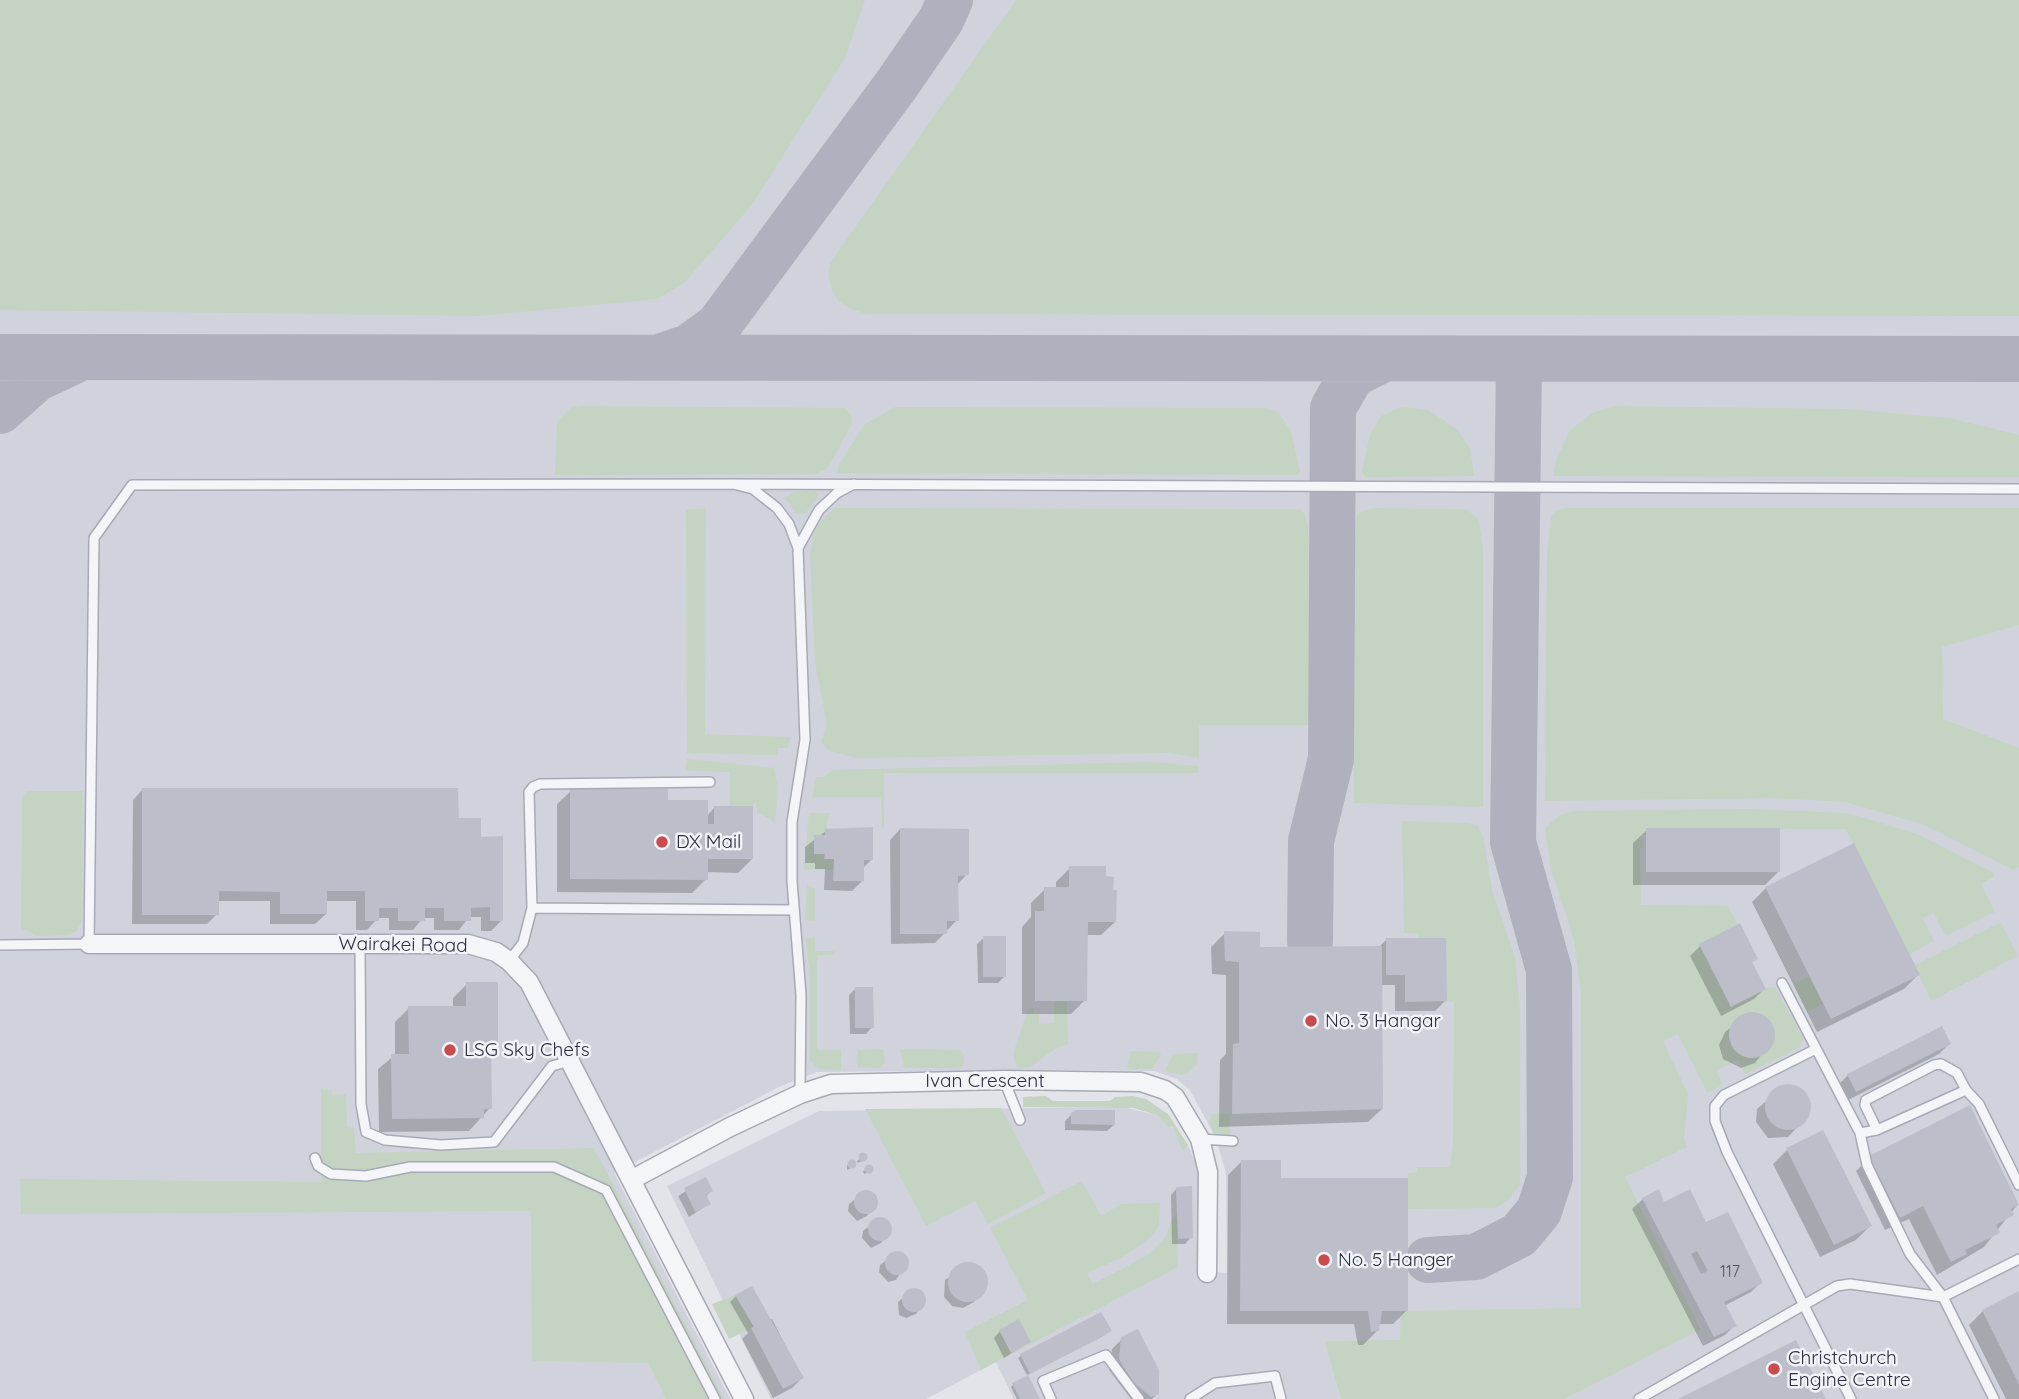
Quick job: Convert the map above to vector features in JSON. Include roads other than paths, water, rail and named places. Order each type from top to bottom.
[{"type":"street","name":"Wairakei Road","points":[[89,944],[468,944],[496,952],[509,961],[529,982],[744,1399]]},
{"type":"street","name":"Ivan Crescent","points":[[631,1180],[800,1094],[831,1083],[1004,1080],[1152,1085],[1175,1097],[1200,1139],[1208,1172],[1207,1273]]},
{"type":"lane","points":[[798,548],[819,510],[837,493],[857,483]]},
{"type":"lane","points":[[0,945],[89,944],[94,538],[132,485],[857,483],[2019,488]]},
{"type":"lane","points":[[733,484],[753,489],[777,508],[789,523],[798,548],[801,568],[804,740],[792,822],[793,909],[800,981],[800,1094]]},
{"type":"lane","points":[[509,961],[523,943],[532,908],[529,792],[533,787],[540,784],[710,782]]},
{"type":"lane","points":[[532,908],[793,909]]},
{"type":"lane","points":[[360,944],[360,1104],[366,1132],[385,1140],[442,1145],[494,1142],[552,1066],[570,1061]]},
{"type":"lane","points":[[1782,983],[1860,1133],[1867,1165],[1910,1254],[1943,1297],[1994,1399]]},
{"type":"lane","points":[[1815,1049],[1724,1095],[1717,1100],[1715,1111],[1717,1127],[1727,1152],[1851,1399]]},
{"type":"lane","points":[[1877,1130],[1865,1105],[1866,1100],[1934,1065],[1941,1064],[1957,1073],[1966,1090],[1979,1104],[2019,1185]]},
{"type":"lane","points":[[1004,1080],[1020,1121]]},
{"type":"lane","points":[[1860,1133],[1877,1130],[1959,1090],[1966,1090]]},
{"type":"lane","points":[[1200,1139],[1233,1141]]},
{"type":"lane","points":[[315,1158],[318,1166],[331,1174],[366,1176],[410,1167],[554,1167],[606,1190],[715,1399]]},
{"type":"lane","points":[[1639,1399],[1838,1286],[1850,1284],[1943,1297],[2019,1259]]},
{"type":"lane","points":[[1051,1399],[1043,1381],[1106,1354],[1139,1399]]},
{"type":"lane","points":[[1190,1399],[1215,1382],[1275,1376],[1281,1399]]},
{"type":"place","name":"DX Mail","points":[[662,842]]},
{"type":"place","name":"No. 3 Hangar","points":[[1311,1021]]},
{"type":"place","name":"LSG Sky Chefs","points":[[450,1050]]},
{"type":"place","name":"No. 5 Hanger","points":[[1324,1260]]},
{"type":"place","name":"Christchurch Engine Centre","points":[[1774,1369]]}]
